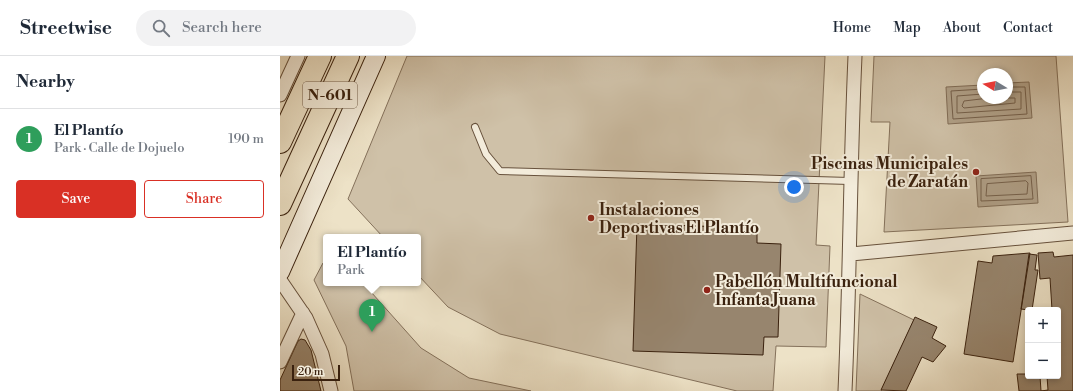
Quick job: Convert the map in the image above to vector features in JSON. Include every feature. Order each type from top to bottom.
[{"type":"highway","name":"N-601","points":[[284,133],[320,56]]},
{"type":"highway","name":"N-601","points":[[280,204],[348,56]]},
{"type":"main road","points":[[280,272],[376,56]]},
{"type":"street","points":[[280,95],[298,56]]},
{"type":"street","points":[[845,391],[851,254],[850,181],[855,56]]},
{"type":"street","points":[[851,254],[1073,233]]},
{"type":"street","points":[[280,280],[303,313],[322,354],[331,391]]},
{"type":"street","points":[[280,362],[303,313]]},
{"type":"lane","points":[[475,127],[486,154],[500,171],[850,181]]},
{"type":"shaded area","name":"Instalaciones Deportivas El Plantío","points":[[407,56],[825,56],[816,245],[830,246],[826,347],[776,346],[773,391],[737,391],[500,334],[448,307],[421,278],[421,234],[380,234],[348,199]]},
{"type":"shaded area","name":"Piscinas Municipales de Zaratán","points":[[874,56],[1056,56],[1068,222],[884,232],[890,122],[871,122]]},
{"type":"shaded area","points":[[323,263],[323,286],[366,286],[421,348],[469,378],[531,391],[354,391],[346,346],[314,280]]},
{"type":"shaded area","points":[[860,294],[914,320],[881,391],[856,391]]},
{"type":"water","points":[[1029,82],[1032,118],[948,124],[946,87],[977,85],[977,104],[1013,104],[1013,83]]},
{"type":"water","points":[[1036,172],[1038,203],[978,207],[976,176]]},
{"type":"building","name":"Pabellón Multifuncional Infanta Juana","points":[[637,224],[757,228],[757,243],[781,244],[778,337],[764,337],[763,355],[633,351]]},
{"type":"building","points":[[1053,252],[1054,257],[1073,255],[1073,391],[1041,391],[1048,390],[1047,379],[1061,379],[1061,307],[1052,307],[1050,278],[1040,279],[1038,253]]},
{"type":"building","points":[[1030,253],[1013,362],[964,354],[978,261],[992,263],[993,256]]},
{"type":"building","points":[[1029,254],[1037,255],[1035,270],[1038,270],[1032,307],[1025,307],[1025,310],[1021,309]]},
{"type":"building","points":[[915,317],[937,327],[932,338],[946,346],[933,362],[922,357],[906,391],[881,390]]},
{"type":"building","points":[[301,339],[305,340],[311,350],[321,391],[280,391],[280,380],[298,341]]},
{"type":"building","points":[[1017,374],[1025,374],[1025,379],[1040,379],[1041,391],[1019,391]]},
{"type":"place","name":"Piscinas Municipales de Zaratán","points":[[976,172]]},
{"type":"place","name":"Instalaciones Deportivas El Plantío","points":[[591,218]]},
{"type":"place","name":"Pabellón Multifuncional Infanta Juana","points":[[707,290]]},
{"type":"place","name":"El Plantío","points":[[372,332]]}]
